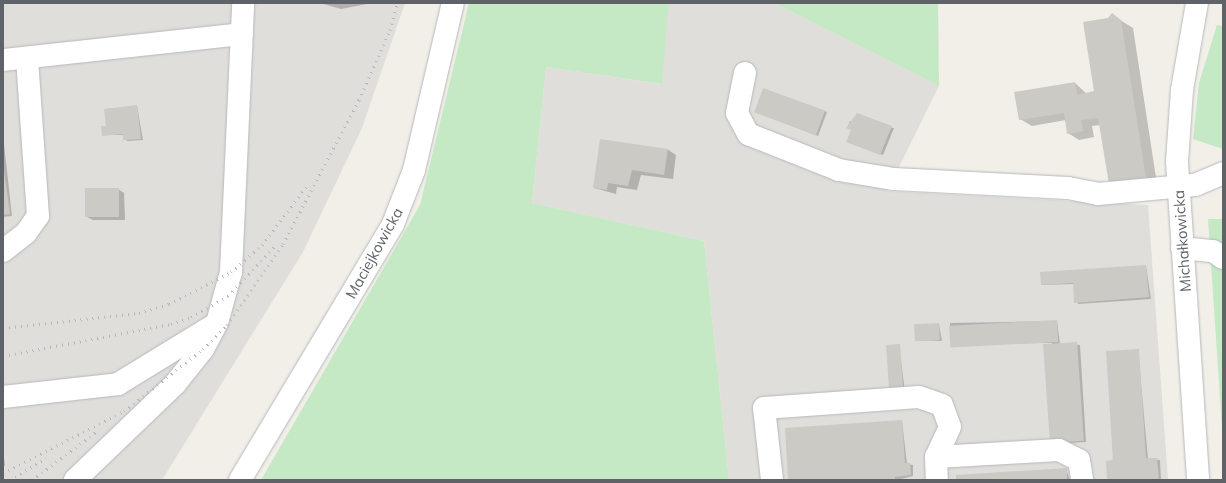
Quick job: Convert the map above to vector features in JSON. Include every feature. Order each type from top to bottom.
[{"type":"street","points":[[75,480],[175,384],[203,349],[217,323],[231,272],[243,3]]},
{"type":"street","name":"Maciejkowicka","points":[[240,480],[393,224],[414,170],[453,3]]},
{"type":"street","name":"Michałkowicka","points":[[1197,3],[1182,90],[1178,186],[1198,480]]},
{"type":"street","points":[[3,60],[242,34]]},
{"type":"street","points":[[3,251],[26,233],[38,216],[27,58]]},
{"type":"street","points":[[745,73],[737,113],[748,134],[839,170],[894,179],[1068,188],[1098,194],[1195,185],[1223,173]]},
{"type":"street","points":[[1182,248],[1213,251],[1223,258]]},
{"type":"street","points":[[3,397],[118,384],[217,323]]},
{"type":"street","points":[[772,480],[764,408],[919,397],[942,405],[950,427],[936,457],[937,480]]},
{"type":"street","points":[[936,457],[1059,450],[1079,460],[1082,480]]},
{"type":"shaded area","points":[[3,3],[405,3],[362,128],[303,252],[162,480],[3,480]]},
{"type":"shaded area","points":[[669,3],[774,3],[939,86],[887,191],[1148,205],[1168,480],[729,480],[704,241],[532,203],[546,67],[661,84]]},
{"type":"green space","points":[[469,3],[669,3],[662,84],[546,67],[532,203],[704,241],[729,480],[261,480],[420,205]]},
{"type":"green space","points":[[774,3],[938,3],[939,86]]},
{"type":"green space","points":[[1223,20],[1223,149],[1193,139],[1199,83],[1217,25],[1222,26]]},
{"type":"green space","points":[[1208,219],[1223,219],[1223,443]]},
{"type":"building","points":[[1112,13],[1121,20],[1146,178],[1109,184],[1098,118],[1081,120],[1083,131],[1067,134],[1064,113],[1019,120],[1014,92],[1075,82],[1077,95],[1094,91],[1083,22],[1108,18]]},
{"type":"building","points":[[763,88],[825,111],[816,135],[754,112]]},
{"type":"building","points":[[137,105],[141,139],[123,140],[123,134],[102,136],[101,126],[106,126],[104,109]]},
{"type":"building","points":[[857,113],[892,126],[880,155],[846,142],[851,130],[846,128]]},
{"type":"building","points":[[600,139],[668,149],[664,175],[632,170],[628,186],[608,183],[607,190],[593,188]]},
{"type":"building","points":[[3,163],[10,214],[3,215]]},
{"type":"building","points":[[85,188],[119,188],[119,217],[85,217]]},
{"type":"building","points":[[1146,265],[1149,297],[1074,303],[1073,283],[1041,285],[1040,272]]},
{"type":"building","points":[[1057,320],[1058,342],[950,348],[949,326]]},
{"type":"building","points":[[939,323],[940,340],[915,341],[914,324]]},
{"type":"building","points":[[1077,342],[1084,441],[1050,443],[1043,344]]},
{"type":"building","points":[[900,344],[903,390],[889,391],[886,345]]},
{"type":"building","points":[[1139,349],[1146,458],[1157,458],[1159,480],[1107,480],[1106,461],[1113,460],[1106,351]]},
{"type":"building","points":[[902,420],[905,463],[910,463],[911,475],[895,477],[895,480],[788,480],[785,428]]},
{"type":"building","points":[[1067,468],[1067,480],[956,480],[956,475]]},
{"type":"railway","points":[[3,473],[124,411],[203,349],[227,325],[283,244],[359,100],[390,30],[397,3]]},
{"type":"railway","points":[[3,328],[139,313],[169,304],[231,272],[262,245],[306,187]]},
{"type":"railway","points":[[3,356],[171,324],[191,317],[228,296],[275,246]]},
{"type":"railway","points":[[32,480],[96,432]]},
{"type":"railway","points":[[10,480],[46,458]]}]
